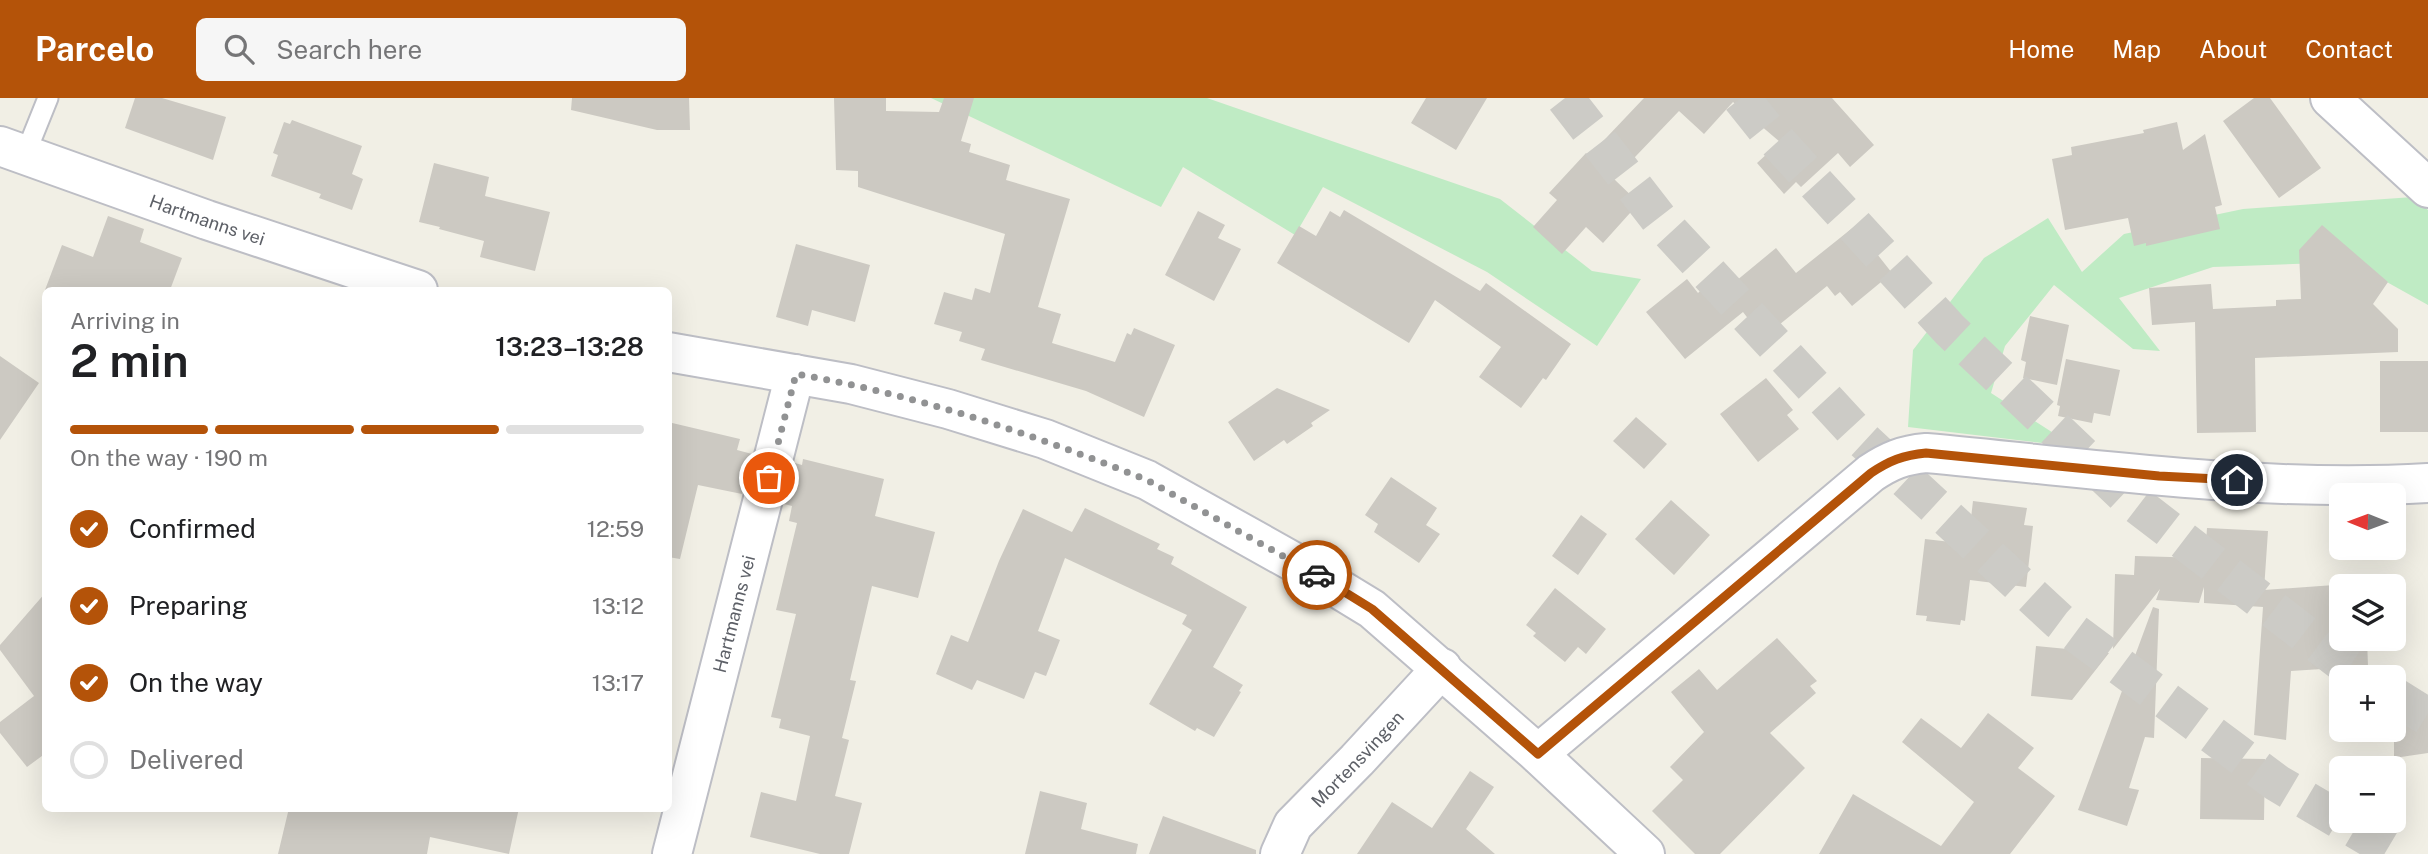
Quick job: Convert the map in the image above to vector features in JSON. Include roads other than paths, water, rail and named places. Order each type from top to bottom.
[{"type":"street","points":[[2330,98],[2428,188]]},
{"type":"street","name":"Hartmanns vei","points":[[13,150],[207,220],[409,287]]},
{"type":"street","points":[[672,353],[851,384],[948,409],[1045,439],[1147,480],[1372,609],[1538,754],[1645,854]]},
{"type":"street","name":"Hartmanns vei","points":[[672,854],[796,374]]},
{"type":"street","points":[[1538,754],[1871,473],[1890,460],[1907,454],[1926,453],[2159,476],[2315,484],[2428,483]]},
{"type":"street","name":"Mortensvingen","points":[[1280,854],[1293,825],[1442,668]]},
{"type":"lane","points":[[13,150],[48,98]]},
{"type":"tunnel","points":[[1565,98],[1662,223],[1862,439],[2059,621],[2277,783],[2397,854]]},
{"type":"tunnel","points":[[1741,98],[1765,128],[1950,330],[2128,498],[2345,665]]},
{"type":"tunnel","points":[[2406,703],[2428,717]]}]
